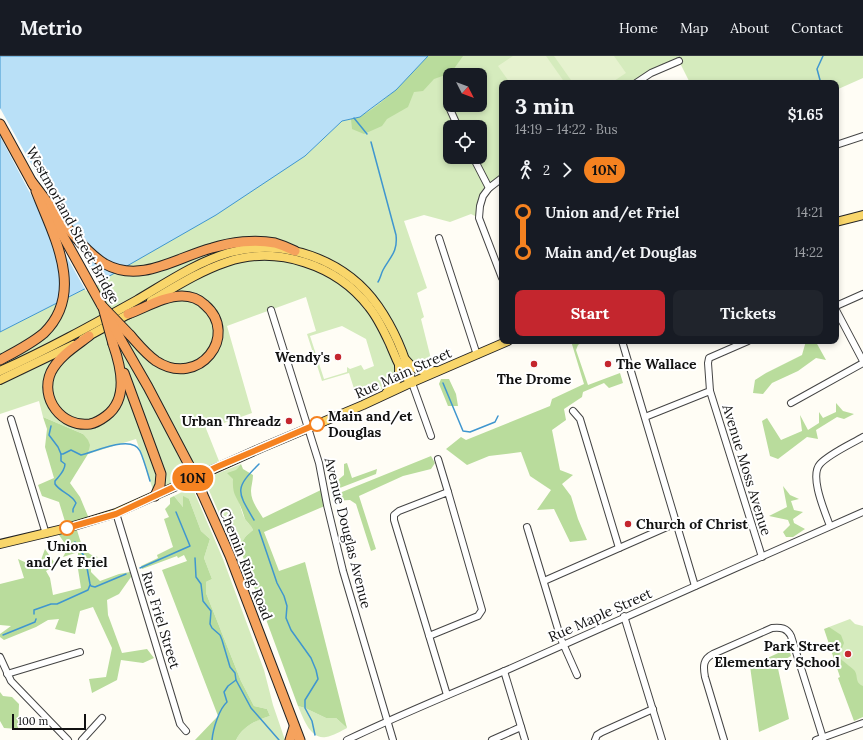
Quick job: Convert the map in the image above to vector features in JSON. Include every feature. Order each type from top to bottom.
[{"type":"highway","name":"Westmorland Street Bridge","points":[[0,124],[102,306]]},
{"type":"highway","points":[[32,182],[85,248],[104,264],[122,270],[133,272],[157,268],[201,251],[232,244],[256,242],[275,243],[295,251]]},
{"type":"highway","points":[[0,360],[32,342],[44,332],[52,323],[59,311],[64,297],[65,272],[58,248],[32,182]]},
{"type":"highway","points":[[102,306],[148,354],[164,365],[181,369],[191,368],[209,357],[215,347],[218,337],[218,327],[214,316],[209,308],[202,302],[193,298],[183,296],[160,300],[146,308],[128,314]]},
{"type":"highway","points":[[89,336],[56,364],[48,381],[49,398],[58,413],[72,422],[91,424],[110,413],[116,406],[120,392],[121,373],[117,342],[102,306]]},
{"type":"highway","name":"Chemin Ring Road","points":[[117,342],[155,400],[189,465],[218,527],[300,740]]},
{"type":"highway","points":[[118,359],[161,474],[160,486],[155,496]]},
{"type":"highway","points":[[290,740],[294,727],[307,740]]},
{"type":"main road","points":[[839,221],[863,215]]},
{"type":"main road","points":[[0,371],[69,337],[184,273],[217,257],[246,249],[270,248],[295,251],[310,255],[328,263],[358,283],[377,305],[388,322],[412,383]]},
{"type":"main road","points":[[0,380],[89,336],[190,279],[228,262],[265,256],[290,258],[318,267],[332,274],[351,288],[369,307],[402,360],[420,370],[441,370]]},
{"type":"main road","name":"Rue Main Street","points":[[0,544],[46,534],[116,514],[501,344]]},
{"type":"main road","points":[[384,395],[394,386],[399,375],[402,360]]},
{"type":"street","points":[[640,80],[651,73],[679,61]]},
{"type":"street","points":[[839,144],[863,136]]},
{"type":"street","points":[[477,164],[489,188]]},
{"type":"street","points":[[499,180],[489,188],[483,196],[479,218],[499,270]]},
{"type":"street","points":[[439,238],[477,355]]},
{"type":"street","points":[[839,305],[863,294]]},
{"type":"street","name":"Avenue Douglas Avenue","points":[[271,310],[322,475],[327,505],[343,571],[393,740]]},
{"type":"street","points":[[791,403],[863,362],[839,316]]},
{"type":"street","points":[[623,344],[695,586]]},
{"type":"street","name":"Avenue Moss Avenue","points":[[741,344],[709,358],[710,391],[762,557]]},
{"type":"street","points":[[412,383],[431,436]]},
{"type":"street","points":[[644,417],[710,391]]},
{"type":"street","points":[[572,411],[580,419],[619,548]]},
{"type":"street","points":[[11,419],[46,534]]},
{"type":"street","points":[[830,526],[816,482],[816,472],[820,464],[863,437]]},
{"type":"street","points":[[429,636],[478,616],[482,610],[438,459]]},
{"type":"street","points":[[447,695],[396,529],[394,515],[405,508],[448,492]]},
{"type":"street","name":"Rue Maple Street","points":[[346,740],[504,671],[624,616],[863,512]]},
{"type":"street","name":"Rue Friel Street","points":[[116,514],[180,724],[186,732]]},
{"type":"street","points":[[544,581],[676,523]]},
{"type":"street","points":[[527,527],[561,639],[577,675]]},
{"type":"street","points":[[624,616],[662,740]]},
{"type":"street","points":[[724,740],[705,677],[703,668],[704,662],[713,654],[772,628],[778,627],[786,630],[792,636],[823,738]]},
{"type":"street","points":[[7,674],[80,652]]},
{"type":"street","points":[[0,657],[11,681],[68,740]]},
{"type":"street","points":[[504,671],[525,740]]},
{"type":"street","points":[[595,740],[597,735],[602,732],[653,709]]},
{"type":"street","points":[[82,740],[102,718]]},
{"type":"street","points":[[816,740],[863,722]]},
{"type":"street","points":[[492,740],[521,727]]},
{"type":"green space","points":[[428,56],[863,56],[863,78],[839,89],[839,80],[688,80],[679,61],[642,80],[499,80],[499,180],[489,188],[479,218],[471,214],[450,222],[424,215],[404,221],[427,288],[417,293],[424,317],[421,319],[434,371],[417,369],[393,380],[388,386],[362,399],[357,398],[349,373],[322,381],[307,334],[316,331],[306,297],[227,326],[252,413],[224,423],[223,420],[205,426],[219,461],[217,462],[219,466],[155,496],[136,439],[88,454],[89,449],[83,434],[43,417],[39,401],[0,414],[0,332],[106,278],[305,156],[342,121],[360,117],[396,90]],"holes":[[[342,326],[366,339],[374,366],[364,370],[361,365],[350,369],[347,367],[347,372],[324,379],[310,336]]]},
{"type":"green space","points":[[428,56],[463,56],[455,68],[443,68],[443,76],[434,79],[423,91],[414,92],[408,107],[387,119],[382,126],[364,134],[352,129],[351,119],[372,109],[382,102]]},
{"type":"green space","points":[[513,56],[546,56],[563,80],[508,80],[498,66]]},
{"type":"green space","points":[[554,56],[614,56],[626,73],[616,80],[571,80]]},
{"type":"green space","points":[[572,344],[580,344],[576,350],[588,385],[620,373],[623,383],[609,388],[604,383],[583,392],[582,397],[564,409],[566,420],[552,430],[560,470],[573,475],[562,484],[571,496],[578,519],[587,540],[570,542],[554,509],[537,510],[551,490],[530,476],[521,452],[489,456],[467,465],[446,449],[461,437],[466,440],[550,406],[552,399],[584,384]]},
{"type":"green space","points":[[805,344],[817,344],[826,360],[816,358],[798,371],[772,383],[763,394],[753,393],[755,380],[802,355]]},
{"type":"green space","points":[[441,379],[449,379],[456,394],[458,406],[448,406],[439,384]]},
{"type":"green space","points":[[836,403],[843,411],[854,414],[844,419],[837,417],[816,430],[818,439],[807,437],[778,459],[770,456],[762,421],[767,418],[781,440],[802,431],[800,415],[808,430],[819,423],[819,412],[823,418],[836,412]]},
{"type":"green space","points":[[43,417],[83,434],[88,440],[90,445],[88,454],[70,483],[80,497],[90,521],[67,528],[59,502],[42,496],[38,485],[54,478],[45,447],[47,429]]},
{"type":"green space","points":[[431,456],[435,463],[431,469],[403,476],[359,496],[376,549],[371,551],[356,504],[350,500],[333,501],[332,496]]},
{"type":"green space","points":[[347,463],[352,478],[377,469],[376,474],[332,491],[331,486],[344,475],[344,464]]},
{"type":"green space","points":[[241,464],[235,473],[235,485],[245,519],[253,530],[246,536],[239,546],[233,533],[229,536],[204,479]]},
{"type":"green space","points":[[241,464],[243,469],[253,475],[251,495],[263,518],[325,488],[327,505],[264,532],[279,571],[305,562],[347,728],[336,718],[326,718],[298,706],[239,546],[246,536],[253,530],[245,519],[235,496],[233,479],[227,473],[236,470]]},
{"type":"green space","points":[[783,486],[790,495],[799,499],[791,501],[794,510],[803,512],[793,519],[794,523],[805,529],[793,537],[786,537],[783,532],[790,525],[788,520],[769,516],[787,507]]},
{"type":"green space","points":[[192,487],[223,559],[264,670],[273,705],[285,740],[236,740],[242,731],[250,724],[270,716],[267,709],[254,706],[241,681],[206,593],[206,582],[212,579],[204,558],[210,539],[201,531],[189,499],[183,507],[174,496]]},
{"type":"green space","points":[[174,496],[183,507],[183,496],[189,499],[201,531],[210,539],[204,558],[212,579],[206,582],[206,593],[241,681],[254,706],[267,709],[270,716],[260,719],[246,727],[236,740],[195,740],[218,716],[162,570],[187,561],[184,555],[178,558],[177,556],[142,569],[141,566],[158,558],[157,555],[173,547],[164,519],[169,517],[165,509],[170,504],[170,498]]},
{"type":"green space","points":[[77,530],[81,543],[86,551],[93,556],[98,557],[91,562],[91,572],[100,581],[119,574],[130,572],[131,577],[119,594],[107,600],[108,615],[122,653],[147,649],[154,658],[143,663],[121,660],[117,680],[92,693],[89,679],[106,677],[112,648],[93,607],[80,611],[75,634],[55,629],[59,619],[48,620],[36,627],[4,640],[0,637],[0,634],[11,626],[0,625],[0,584],[24,578],[18,559],[38,568],[45,549],[56,565],[46,571],[50,578],[53,595],[81,588],[78,569],[78,552],[63,557],[68,548],[59,535]]},
{"type":"green space","points":[[850,619],[855,624],[863,626],[863,717],[852,672],[839,656],[829,627]]},
{"type":"green space","points":[[829,627],[841,635],[844,643],[839,656],[854,670],[858,683],[863,686],[863,717],[854,721],[838,678],[840,677],[824,629]]},
{"type":"green space","points":[[789,648],[791,656],[777,664],[789,719],[759,732],[750,666]]},
{"type":"green space","points":[[0,692],[3,696],[12,697],[19,704],[18,729],[4,728],[0,721]]},
{"type":"green space","points":[[298,706],[326,718],[336,718],[347,728],[326,737],[320,737],[308,727]]},
{"type":"water","points":[[0,56],[428,56],[396,90],[360,117],[342,121],[305,156],[216,215],[106,278],[0,332]]},
{"type":"pier","points":[[0,108],[39,178],[55,203],[85,241],[95,251],[111,262],[120,273],[75,241],[99,284],[86,291],[63,250],[61,295],[58,257],[40,212],[0,136]]},
{"type":"waterway","points":[[820,80],[817,69],[823,56]]},
{"type":"waterway","points":[[354,118],[367,134]]},
{"type":"waterway","points":[[371,142],[396,235],[395,250],[383,270],[378,282]]},
{"type":"waterway","points":[[443,383],[463,431],[470,432],[495,422],[498,416]]},
{"type":"waterway","points":[[51,426],[49,435],[58,447],[61,454],[61,461],[65,464],[65,467],[55,481],[55,484],[69,495],[76,503],[73,512]]},
{"type":"waterway","points":[[61,454],[71,450],[81,455],[122,444],[136,446],[140,451],[150,481]]},
{"type":"waterway","points":[[254,520],[244,503],[241,490],[245,479],[259,464]]},
{"type":"waterway","points":[[140,568],[190,546],[176,512]]},
{"type":"waterway","points":[[259,530],[277,583],[284,596],[287,606],[286,618],[291,630],[311,658],[316,670],[318,679],[305,700],[305,708],[312,721],[315,735]]},
{"type":"waterway","points":[[75,542],[85,557],[91,586],[95,587],[126,574]]},
{"type":"waterway","points":[[195,558],[196,577],[201,584],[203,601],[211,611],[210,624],[212,628],[220,635],[230,667],[235,673],[236,680],[228,686],[224,692],[227,702],[221,709],[212,740]]},
{"type":"waterway","points":[[34,614],[34,610],[51,604],[57,604],[88,590],[90,585]]},
{"type":"waterway","points":[[3,635],[35,622],[36,619]]},
{"type":"waterway","points":[[236,680],[251,708],[279,740]]},
{"type":"bus line","name":"10N","points":[[67,528],[116,514],[219,466],[317,424]]},
{"type":"place","name":"Wendy's","points":[[338,357]]},
{"type":"place","name":"The Drome","points":[[534,364]]},
{"type":"place","name":"The Wallace","points":[[608,364]]},
{"type":"place","name":"Urban Threadz","points":[[289,421]]},
{"type":"place","name":"Main and/et Douglas","points":[[317,424]]},
{"type":"place","name":"Church of Christ","points":[[628,524]]},
{"type":"place","name":"Union and/et Friel","points":[[67,528]]},
{"type":"place","name":"Park Street Elementary School","points":[[848,654]]}]
